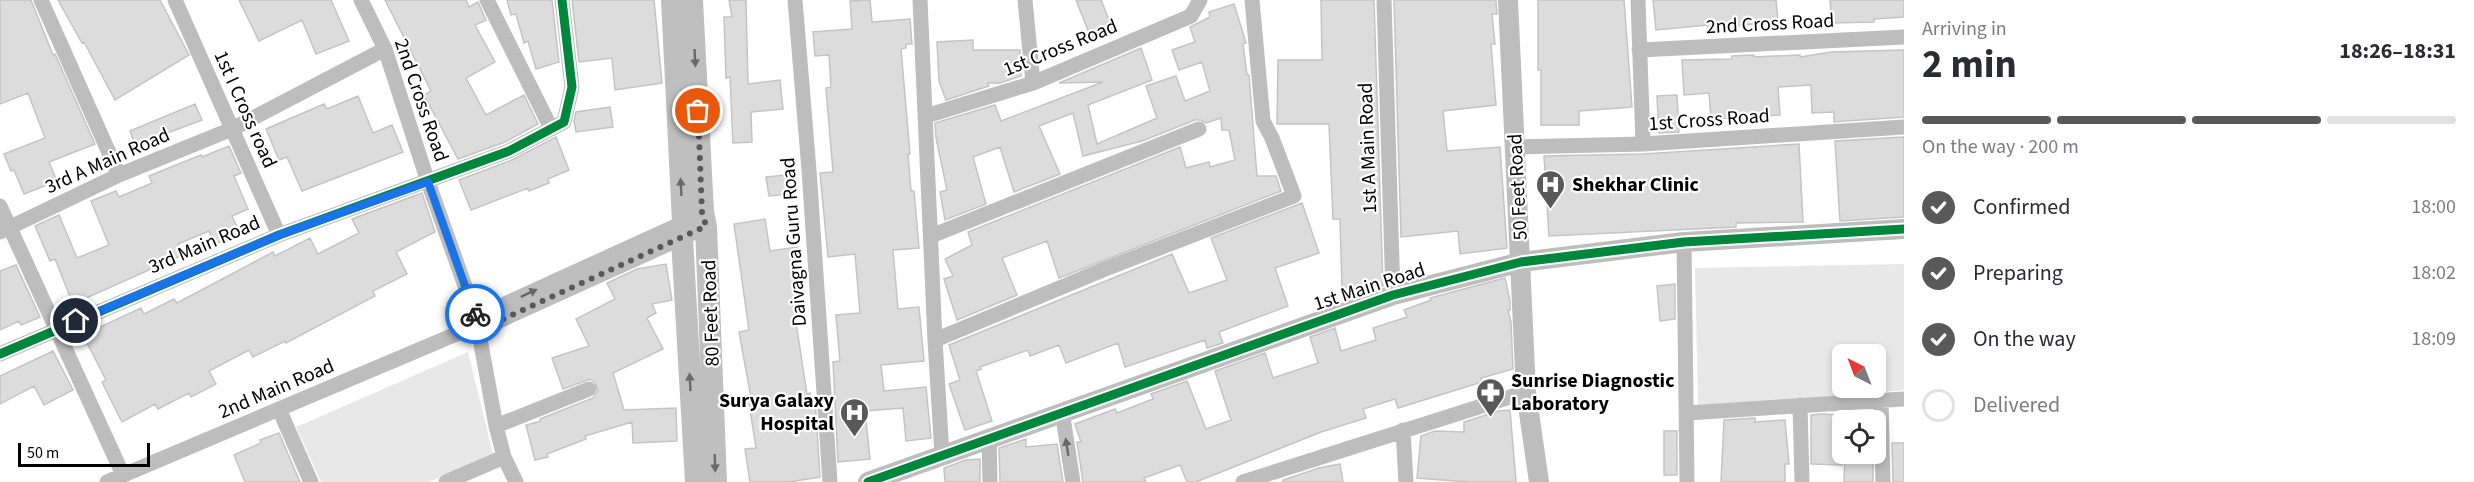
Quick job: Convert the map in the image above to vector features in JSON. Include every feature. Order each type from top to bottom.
[{"type":"main road","name":"80 Feet Road","points":[[672,0],[716,482]]},
{"type":"main road","name":"80 Feet Road","points":[[692,0],[696,482]]},
{"type":"street","points":[[41,0],[119,175]]},
{"type":"street","name":"1st I Cross road","points":[[175,0],[279,235]]},
{"type":"street","name":"2nd Cross Road","points":[[361,0],[385,49],[428,182],[478,324],[496,426],[504,457]]},
{"type":"street","points":[[487,0],[551,128],[564,123],[572,87],[562,0]]},
{"type":"street","name":"Daivagna Guru Road","points":[[795,0],[830,482]]},
{"type":"street","points":[[920,0],[934,340],[942,455]]},
{"type":"street","points":[[1025,0],[1033,83]]},
{"type":"street","name":"1st Cross Road","points":[[926,116],[1033,83],[1191,16],[1200,0]]},
{"type":"street","points":[[934,340],[1105,269],[1294,196],[1263,121],[1252,0]]},
{"type":"street","name":"1st A Main Road","points":[[1384,0],[1393,295]]},
{"type":"street","name":"50 Feet Road","points":[[1508,0],[1526,392],[1539,482]]},
{"type":"street","points":[[1638,0],[1643,144]]},
{"type":"street","name":"2nd Cross Road","points":[[1639,50],[1904,37]]},
{"type":"street","name":"3rd A Main Road","points":[[5,230],[119,175],[232,129],[385,49]]},
{"type":"street","name":"1st Cross Road","points":[[1516,147],[1643,144],[1904,127]]},
{"type":"street","name":"3rd Main Road","points":[[0,354],[279,235],[509,151],[551,128]]},
{"type":"street","points":[[930,236],[1199,129]]},
{"type":"street","points":[[0,206],[5,230],[56,330],[123,475]]},
{"type":"street","name":"2nd Main Road","points":[[107,482],[461,332],[694,225]]},
{"type":"street","name":"1st Main Road","points":[[880,480],[989,437],[1393,295],[1521,262],[1684,242],[1904,229]]},
{"type":"street","points":[[1684,242],[1688,482]]},
{"type":"street","points":[[496,426],[589,389]]},
{"type":"street","points":[[1243,482],[1279,476],[1403,430],[1526,392]]},
{"type":"street","points":[[1687,413],[1904,399]]},
{"type":"street","points":[[1881,400],[1883,482]]},
{"type":"street","points":[[1800,405],[1802,482]]},
{"type":"street","points":[[279,409],[311,482]]},
{"type":"street","points":[[1062,411],[1073,482]]},
{"type":"street","points":[[1403,430],[1406,482]]},
{"type":"street","points":[[989,437],[990,482]]},
{"type":"street","points":[[446,482],[504,457],[516,482]]},
{"type":"shaded area","points":[[1904,264],[1904,390],[1886,392],[1886,344],[1832,344],[1832,397],[1779,402],[1698,405],[1695,268]]},
{"type":"shaded area","points":[[468,352],[493,454],[429,482],[321,482],[296,427]]},
{"type":"building","points":[[0,0],[31,0],[53,55],[55,54],[95,144],[49,162],[57,181],[24,194],[4,154],[45,138],[28,93],[0,104]]},
{"type":"building","points":[[58,0],[160,0],[189,55],[115,100]]},
{"type":"building","points":[[239,0],[331,0],[349,41],[316,54],[302,20],[259,41]]},
{"type":"building","points":[[385,0],[466,0],[469,7],[478,2],[486,20],[475,25],[495,62],[466,78],[486,115],[524,95],[538,124],[505,142],[458,159],[424,95],[431,91]]},
{"type":"building","points":[[507,0],[552,0],[559,62],[536,69],[528,41],[524,43],[516,14],[511,15]]},
{"type":"building","points":[[572,0],[654,0],[662,83],[615,90],[612,58],[579,62]]},
{"type":"building","points":[[729,0],[746,0],[748,84],[780,80],[783,109],[751,112],[752,142],[733,143],[730,77],[726,78],[724,17],[732,17]]},
{"type":"building","points":[[870,0],[872,22],[910,19],[912,44],[906,44],[906,48],[901,49],[911,191],[914,191],[919,248],[893,250],[898,309],[919,307],[924,361],[881,365],[884,391],[926,387],[931,438],[906,441],[903,408],[865,411],[870,459],[838,462],[833,362],[840,361],[836,315],[860,313],[855,254],[828,257],[820,173],[833,172],[826,88],[831,87],[829,55],[815,56],[813,32],[852,29],[850,1]]},
{"type":"building","points":[[1076,0],[1101,0],[1114,32],[1091,38]]},
{"type":"building","points":[[1321,0],[1374,0],[1383,286],[1342,288],[1340,219],[1333,219],[1329,124],[1277,124],[1278,60],[1322,60]]},
{"type":"building","points":[[1394,0],[1496,0],[1497,14],[1492,14],[1495,44],[1491,44],[1496,105],[1443,111],[1447,151],[1500,147],[1507,248],[1460,254],[1458,231],[1401,237]]},
{"type":"building","points":[[1538,0],[1624,0],[1632,107],[1579,111],[1579,125],[1541,125]]},
{"type":"building","points":[[1653,0],[1776,0],[1778,22],[1656,30]]},
{"type":"building","points":[[1830,0],[1904,0],[1904,17],[1874,19],[1874,22],[1832,23]]},
{"type":"building","points":[[1234,4],[1246,43],[1243,44],[1247,75],[1249,75],[1257,176],[1276,176],[1281,191],[1059,278],[1047,241],[1002,258],[1017,295],[957,320],[944,279],[953,276],[945,259],[972,245],[968,232],[1180,147],[1186,168],[1209,162],[1210,167],[1235,160],[1229,130],[1222,130],[1221,118],[1206,123],[1195,120],[1142,141],[1083,156],[1073,113],[1039,126],[1060,174],[1014,192],[1000,147],[973,157],[986,204],[945,220],[940,192],[947,190],[935,123],[995,105],[1001,121],[1103,82],[1059,83],[1141,48],[1152,80],[1088,105],[1097,144],[1157,118],[1146,86],[1176,76],[1185,101],[1210,91],[1202,62],[1179,70],[1172,50],[1195,42],[1190,27],[1210,17],[1209,12]]},
{"type":"building","points":[[973,40],[973,50],[1020,50],[1021,76],[1000,83],[988,83],[989,86],[946,100],[939,81],[937,42]]},
{"type":"building","points":[[1904,50],[1904,117],[1834,122],[1834,112],[1812,113],[1811,85],[1778,87],[1780,115],[1711,119],[1709,93],[1684,95],[1682,60],[1732,59],[1732,56],[1754,55],[1754,57],[1800,55],[1800,57],[1831,52]]},
{"type":"building","points":[[1677,95],[1679,132],[1659,133],[1657,96]]},
{"type":"building","points":[[358,96],[373,133],[392,125],[403,152],[302,191],[287,157],[279,160],[266,129],[324,104],[327,109]]},
{"type":"building","points":[[195,104],[202,120],[135,145],[130,131]]},
{"type":"building","points":[[610,107],[613,127],[576,132],[574,121],[576,112]]},
{"type":"building","points":[[556,137],[569,170],[548,179],[549,183],[529,191],[528,188],[471,210],[459,180],[512,160]]},
{"type":"building","points":[[1904,137],[1904,217],[1840,221],[1835,141]]},
{"type":"building","points":[[1799,144],[1803,222],[1736,223],[1736,227],[1549,236],[1544,156],[1643,154]]},
{"type":"building","points":[[229,146],[241,173],[234,176],[248,209],[232,216],[240,233],[215,244],[209,231],[178,244],[182,255],[73,304],[55,259],[50,261],[35,226],[59,215],[77,258],[109,245],[91,201],[116,191],[119,197],[152,183],[149,176]]},
{"type":"building","points":[[786,175],[788,194],[769,196],[766,177]]},
{"type":"building","points":[[422,193],[435,232],[396,252],[407,274],[373,291],[375,296],[286,343],[285,341],[253,357],[249,350],[209,371],[216,384],[191,397],[189,393],[158,409],[155,404],[122,422],[102,382],[106,380],[83,335],[141,308],[144,314],[174,299],[177,303],[273,252],[275,256],[310,238],[318,254],[359,233],[352,219]]},
{"type":"building","points":[[1302,203],[1319,253],[1275,268],[1288,306],[1219,332],[1223,343],[1207,348],[1205,340],[1125,367],[1118,343],[1066,363],[1059,345],[1030,356],[1028,350],[980,367],[981,369],[976,371],[992,421],[965,430],[949,384],[960,380],[949,345],[1172,254],[1189,293],[1227,280],[1211,238]]},
{"type":"building","points":[[765,219],[770,251],[797,247],[804,290],[799,290],[803,314],[795,316],[807,394],[810,393],[810,397],[815,397],[820,477],[789,482],[750,482],[745,449],[756,448],[749,403],[752,403],[739,332],[749,330],[734,224]]},
{"type":"building","points":[[666,264],[672,300],[652,304],[656,313],[647,318],[663,349],[613,373],[624,410],[676,408],[677,441],[633,443],[632,422],[585,436],[586,439],[547,454],[548,457],[535,460],[526,425],[541,421],[540,419],[593,398],[598,391],[595,382],[590,379],[563,389],[552,358],[589,346],[576,319],[615,299],[607,283],[637,269]]},
{"type":"building","points":[[16,265],[40,317],[21,325],[19,321],[0,330],[0,271]]},
{"type":"building","points":[[1505,278],[1510,301],[1508,311],[1511,322],[1513,369],[1481,378],[1482,382],[1398,408],[1395,399],[1363,409],[1366,418],[1321,432],[1196,482],[1187,482],[1180,465],[1144,478],[1146,482],[1083,482],[1077,442],[1081,442],[1075,424],[1115,409],[1117,413],[1153,399],[1151,394],[1187,381],[1206,429],[1231,420],[1215,371],[1265,353],[1273,378],[1318,363],[1310,337],[1335,328],[1341,351],[1376,340],[1373,328],[1407,317],[1404,310],[1431,300],[1430,298]]},
{"type":"building","points":[[1675,284],[1675,319],[1660,321],[1657,286]]},
{"type":"building","points":[[53,351],[73,390],[44,405],[34,386],[0,404],[0,376]]},
{"type":"building","points":[[1510,410],[1516,482],[1469,482],[1417,478],[1421,436],[1435,431],[1464,432],[1464,422],[1498,411]]},
{"type":"building","points":[[1811,415],[1832,415],[1832,464],[1842,465],[1811,464]]},
{"type":"building","points":[[1755,418],[1755,422],[1785,420],[1789,464],[1785,464],[1785,482],[1721,482],[1724,420]]},
{"type":"building","points":[[1664,431],[1677,431],[1677,475],[1664,475]]},
{"type":"building","points":[[279,433],[300,482],[245,482],[234,455],[261,443],[260,440]]},
{"type":"building","points":[[1026,439],[1026,447],[1057,444],[1063,482],[1000,482],[999,448]]},
{"type":"building","points":[[1892,443],[1904,443],[1904,482],[1893,482]]},
{"type":"building","points":[[980,459],[980,482],[945,482],[944,468],[966,460]]},
{"type":"building","points":[[1340,464],[1343,482],[1283,482],[1283,480],[1319,468]]},
{"type":"building","points":[[1845,464],[1873,464],[1873,482],[1844,482]]},
{"type":"cycle path","points":[[0,354],[279,235],[509,151],[564,122],[572,87],[562,0]]},
{"type":"cycle path","points":[[868,482],[1393,295],[1521,262],[1684,242],[1904,229]]},
{"type":"way so far","points":[[475,314],[479,330],[682,239],[706,226],[702,212],[698,111]]},
{"type":"place","name":"Shekhar Clinic","points":[[1551,210]]},
{"type":"place","name":"Sunrise Diagnostic Laboratory","points":[[1490,418]]},
{"type":"place","name":"Surya Galaxy Hospital","points":[[855,438]]},
{"type":"route","points":[[76,321],[279,235],[428,182],[475,314]]}]
